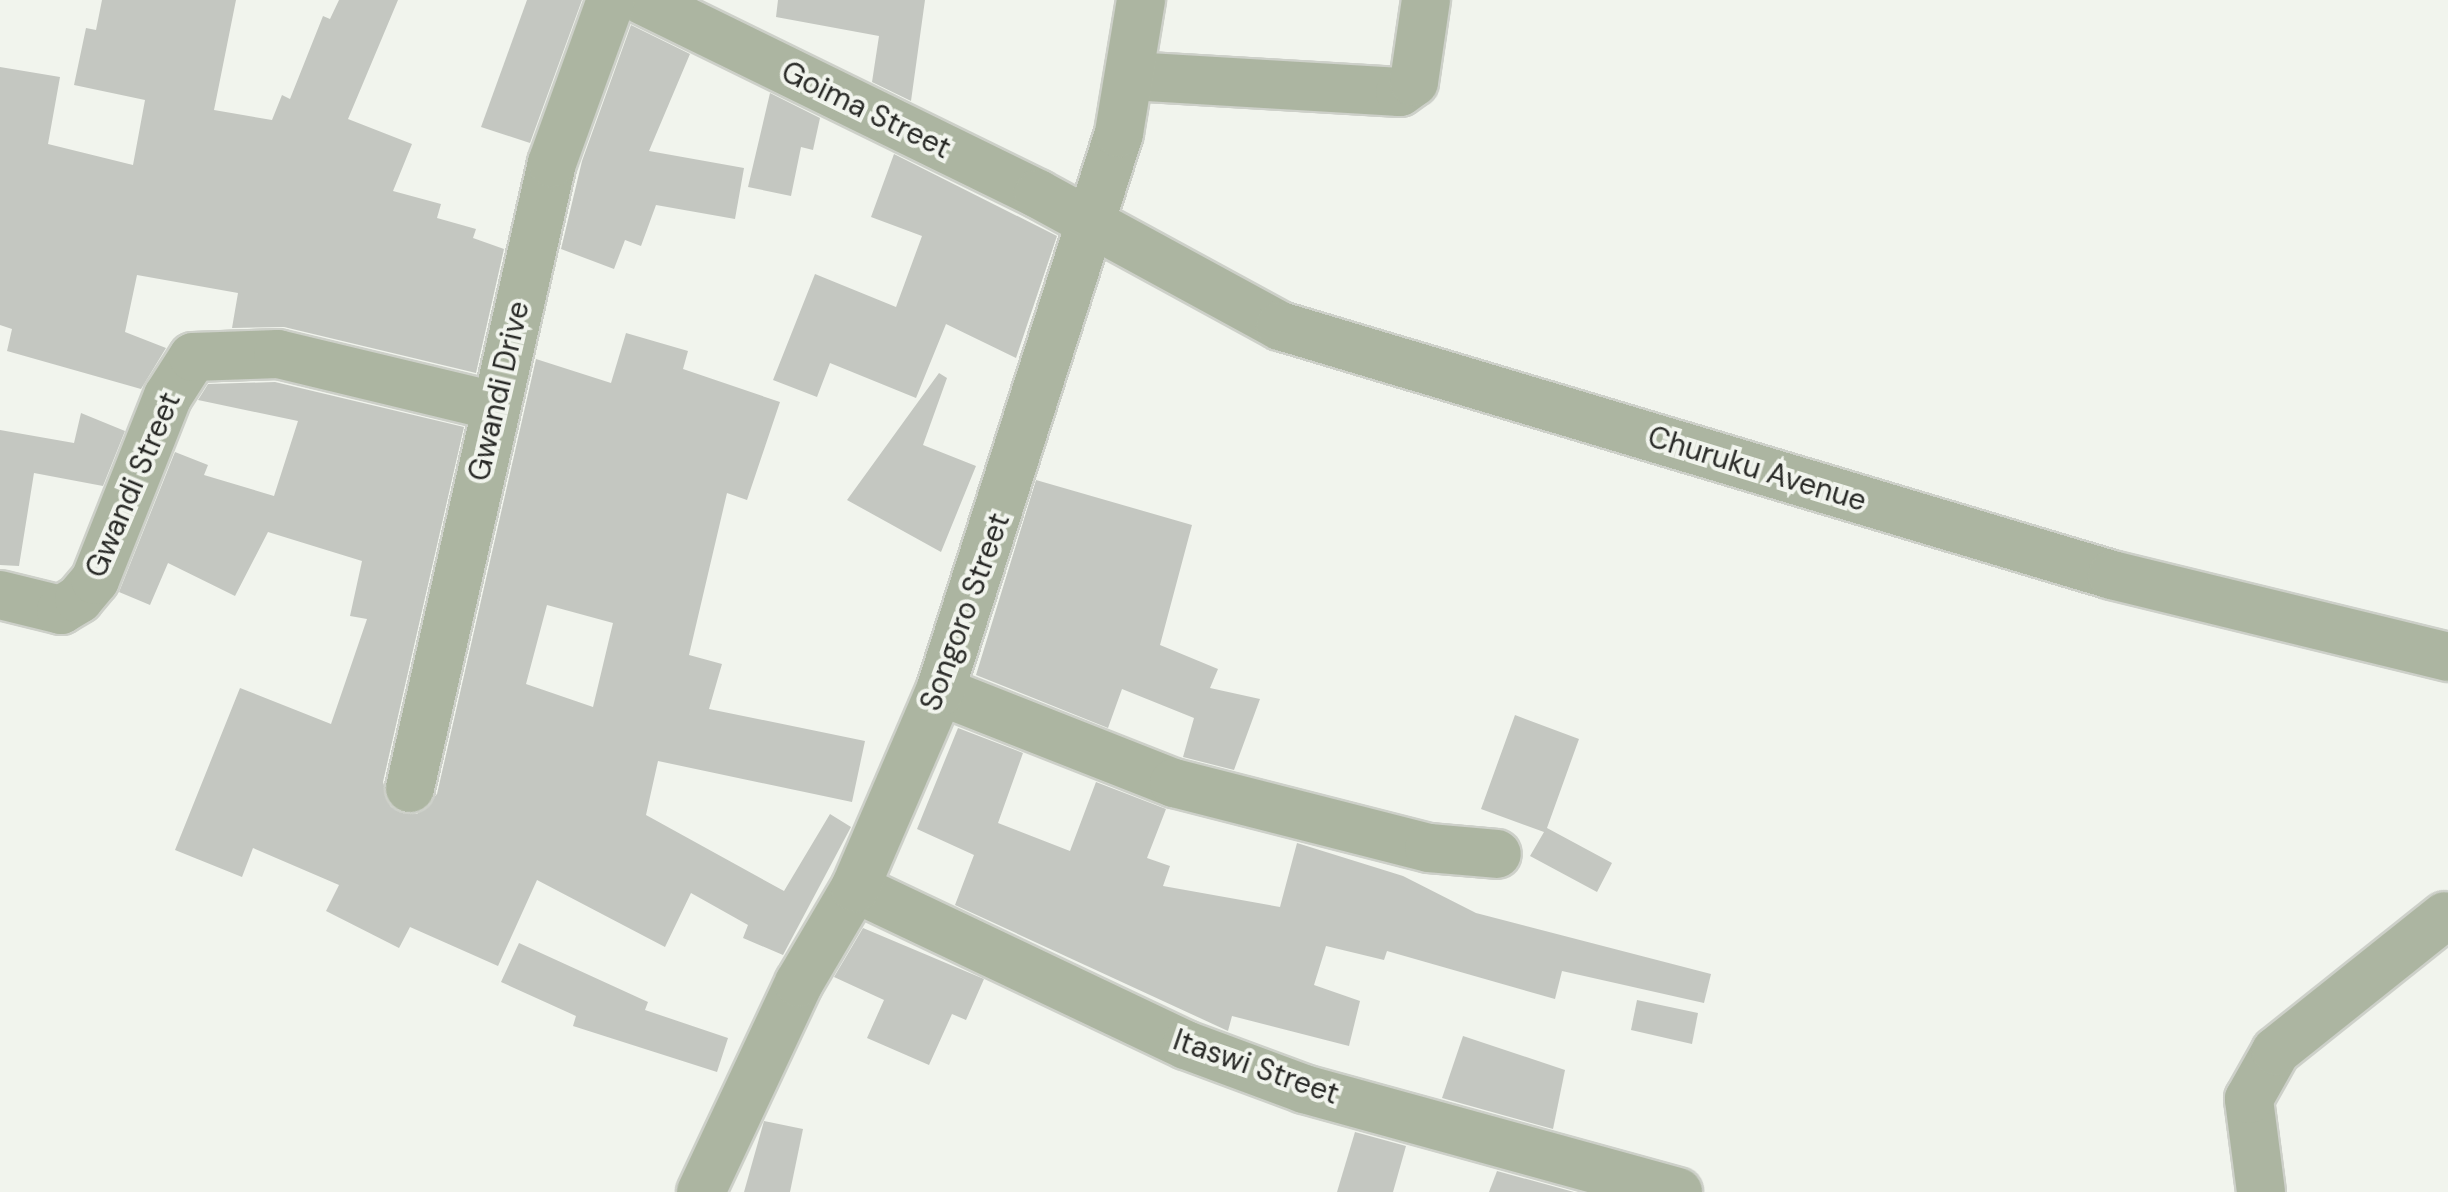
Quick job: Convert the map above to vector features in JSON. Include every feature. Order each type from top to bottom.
[{"type":"street","name":"Gwandi Drive","points":[[410,788],[552,164],[611,0]]},
{"type":"street","name":"Goima Street","points":[[642,0],[1088,224]]},
{"type":"street","name":"Songoro Street","points":[[701,1192],[799,984],[854,888],[940,691],[1088,224],[1131,76],[1142,0]]},
{"type":"street","points":[[1131,76],[1400,92],[1414,82],[1426,0]]},
{"type":"street","name":"Churuku Avenue","points":[[1088,224],[1280,326],[1450,383],[1696,448],[2112,575],[2448,656]]},
{"type":"street","name":"Gwandi Street","points":[[0,596],[60,610],[80,599],[95,580],[168,396],[193,357],[278,354],[496,406]]},
{"type":"street","points":[[940,691],[1174,783],[1430,848],[1497,854]]},
{"type":"street","name":"Itaswi Street","points":[[854,888],[1070,995],[1287,1082],[1678,1192]]},
{"type":"street","points":[[2261,1192],[2249,1099],[2276,1051],[2445,916]]},
{"type":"building","points":[[102,0],[236,0],[214,110],[272,120],[282,95],[290,99],[323,16],[330,19],[339,0],[398,0],[348,119],[412,144],[393,191],[441,204],[437,218],[476,229],[473,238],[504,249],[476,373],[284,327],[232,328],[238,293],[137,275],[125,332],[166,348],[141,389],[7,351],[12,329],[0,325],[0,67],[60,77],[48,144],[133,165],[145,100],[74,85],[86,28],[96,30]]},
{"type":"building","points":[[527,0],[582,0],[530,143],[481,127]]},
{"type":"building","points":[[778,0],[925,0],[911,101],[872,82],[879,36],[776,17]]},
{"type":"building","points":[[631,25],[690,54],[649,151],[744,168],[735,219],[656,205],[641,246],[625,240],[614,269],[561,249],[582,161]]},
{"type":"building","points":[[770,93],[820,118],[813,150],[801,147],[791,196],[748,187]]},
{"type":"building","points":[[894,154],[1057,236],[1016,358],[946,324],[916,398],[830,363],[817,397],[773,380],[815,274],[896,307],[922,236],[871,217]]},
{"type":"building","points":[[626,333],[688,351],[683,369],[780,402],[747,500],[727,493],[689,655],[722,664],[709,709],[865,741],[852,802],[658,761],[646,815],[784,891],[830,814],[851,827],[783,955],[743,938],[748,925],[691,893],[665,947],[537,880],[498,966],[410,927],[399,948],[326,911],[339,885],[253,848],[242,877],[175,850],[240,688],[331,724],[367,619],[350,616],[362,561],[268,532],[235,596],[168,563],[150,605],[119,592],[175,452],[208,465],[204,475],[274,496],[298,421],[198,400],[208,384],[275,382],[464,427],[383,782],[391,807],[417,814],[437,794],[536,359],[611,383]],"holes":[[[547,605],[613,623],[593,707],[526,684]]]},
{"type":"building","points":[[939,373],[947,378],[923,445],[976,466],[941,552],[847,500]]},
{"type":"building","points":[[81,413],[125,431],[103,486],[34,473],[19,566],[0,565],[0,430],[74,443]]},
{"type":"building","points":[[1036,480],[1192,525],[1160,645],[1218,669],[1210,688],[1260,699],[1234,770],[1183,757],[1194,718],[1122,689],[1108,728],[976,675]]},
{"type":"building","points":[[1515,715],[1579,739],[1547,828],[1612,863],[1597,892],[1530,856],[1544,832],[1481,809]]},
{"type":"building","points":[[958,728],[1023,753],[998,823],[1070,851],[1096,782],[1166,809],[1147,858],[1170,866],[1163,886],[1280,907],[1297,843],[1403,876],[1476,913],[1711,974],[1704,1003],[1562,971],[1555,999],[1387,951],[1384,960],[1326,946],[1314,985],[1360,1001],[1349,1046],[1232,1016],[1228,1031],[955,905],[974,855],[917,829]]},
{"type":"building","points":[[863,928],[984,979],[966,1020],[952,1014],[929,1065],[867,1038],[884,1000],[834,977]]},
{"type":"building","points":[[519,943],[648,1002],[645,1010],[728,1038],[717,1072],[573,1026],[576,1016],[501,982]]},
{"type":"building","points":[[1637,1000],[1698,1013],[1692,1044],[1631,1030]]},
{"type":"building","points":[[1463,1036],[1565,1070],[1553,1129],[1442,1098]]},
{"type":"building","points":[[764,1121],[803,1129],[790,1192],[744,1192]]},
{"type":"building","points":[[1355,1132],[1406,1146],[1393,1192],[1337,1192]]},
{"type":"building","points":[[1497,1171],[1574,1192],[1489,1192]]}]
